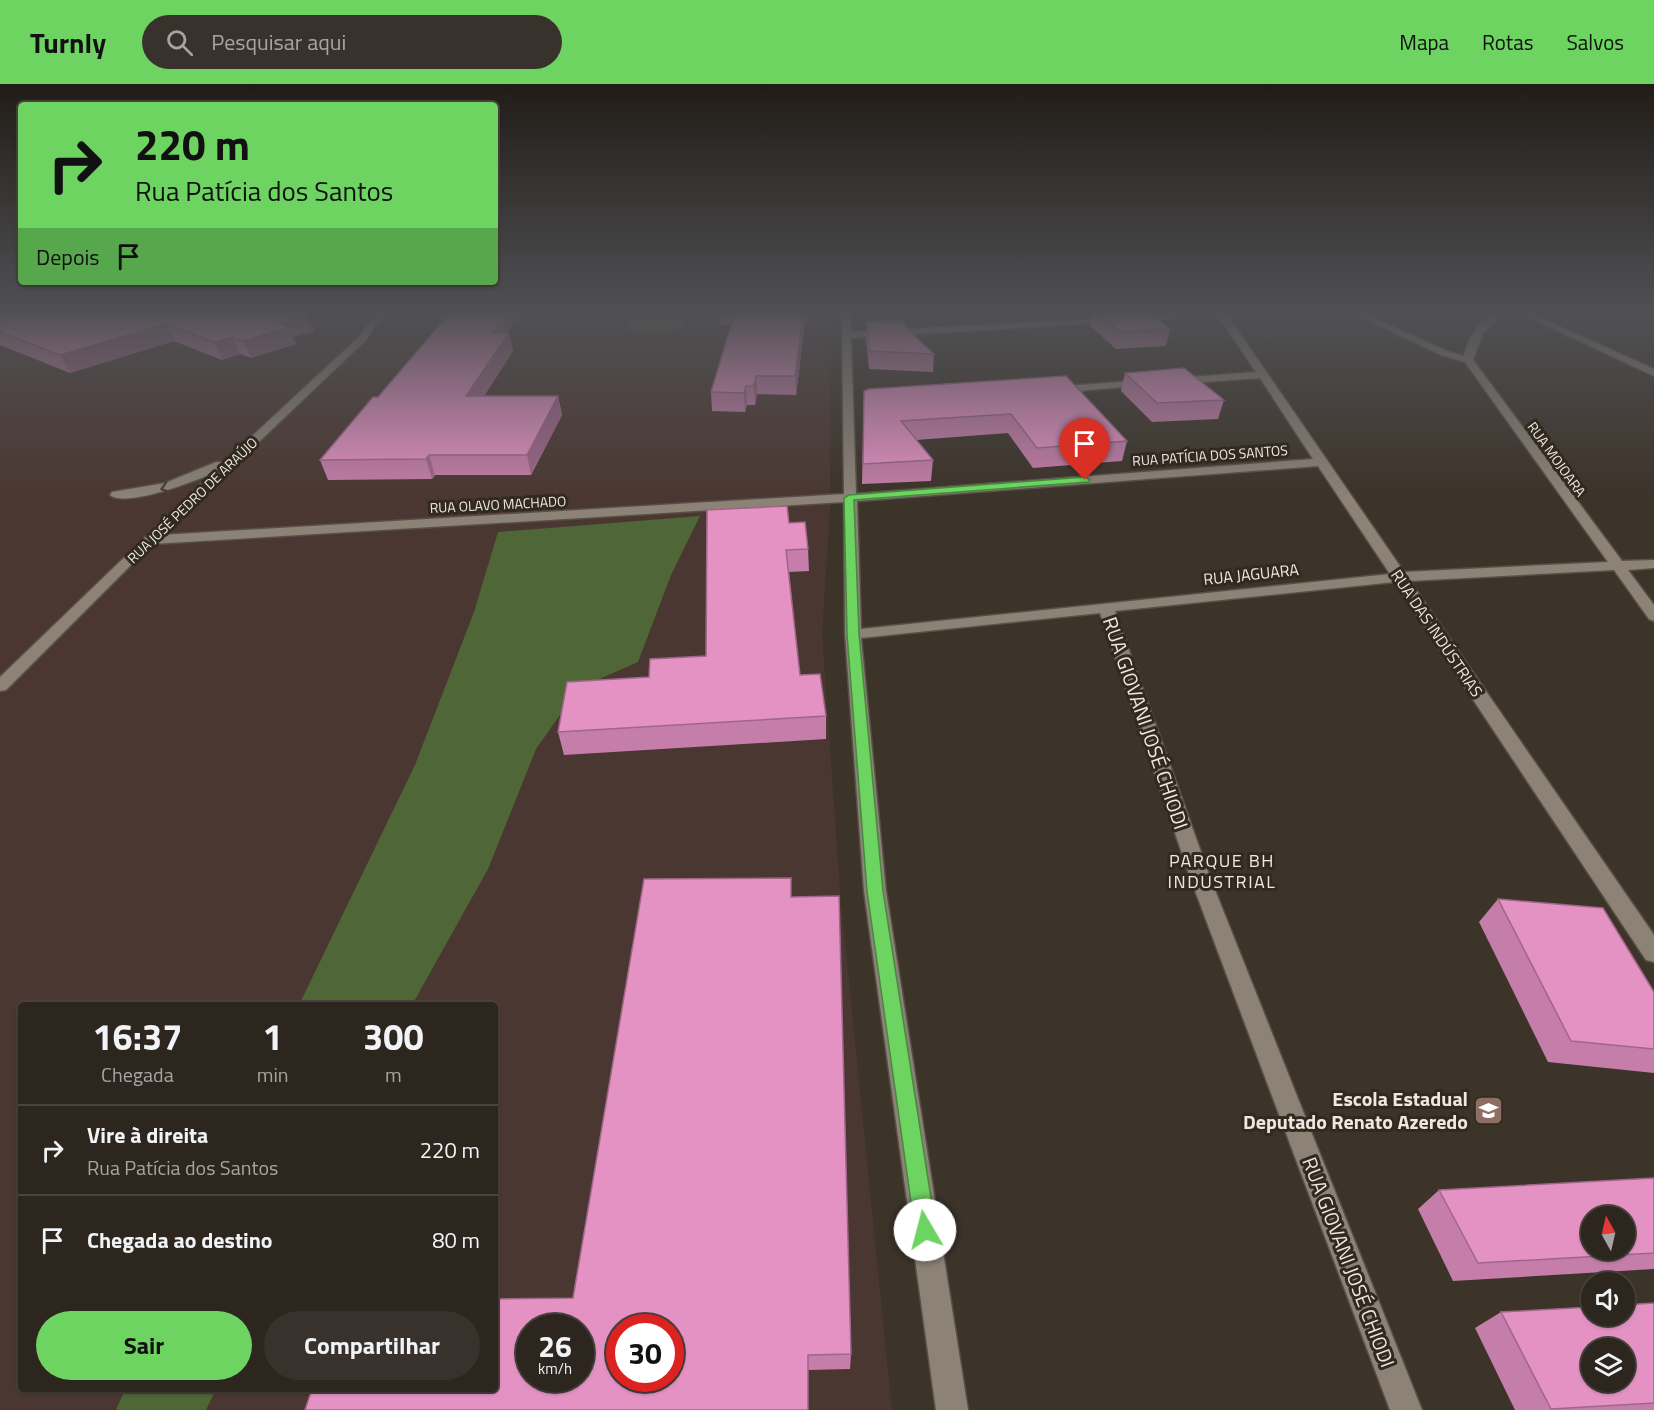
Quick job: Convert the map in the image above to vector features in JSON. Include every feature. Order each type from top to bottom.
[{"type":"street","name":"RUA JOSÉ PEDRO DE ARAÚJO","points":[[0,686],[148,540],[325,374]]},
{"type":"street","points":[[851,374],[854,403],[849,498],[853,634],[875,891],[952,1410]]},
{"type":"street","name":"RUA MOJOARA","points":[[1478,374],[1616,567],[1654,616]]},
{"type":"street","points":[[1167,382],[1262,375]]},
{"type":"street","name":"RUA DAS INDÚSTRIAS","points":[[1262,375],[1654,953]]},
{"type":"street","points":[[1037,391],[1156,383]]},
{"type":"street","points":[[116,495],[153,491],[191,480],[238,456]]},
{"type":"street","name":"RUA PATÍCIA DOS SANTOS","points":[[849,498],[1321,462]]},
{"type":"street","name":"RUA OLAVO MACHADO","points":[[148,540],[849,498]]},
{"type":"street","name":"RUA JAGUARA","points":[[853,634],[1399,577],[1654,564]]},
{"type":"street","name":"RUA GIOVANI JOSÉ CHIODI","points":[[1106,608],[1201,880],[1406,1410]]},
{"type":"shaded area","points":[[0,374],[831,374],[830,512],[822,634],[840,891],[892,1410],[0,1410]]},
{"type":"green space","points":[[700,516],[671,575],[638,662],[579,688],[536,749],[488,869],[414,1002],[300,1002],[415,765],[474,612],[498,532]]},
{"type":"green space","points":[[124,1392],[215,1392],[206,1410],[116,1410]]},
{"type":"building","points":[[398,374],[481,374],[466,396],[558,396],[527,455],[429,455],[426,459],[320,460],[373,397],[378,397]]},
{"type":"building","points":[[716,374],[795,374],[795,376],[756,376],[754,386],[746,386],[744,393],[711,392]]},
{"type":"building","points":[[1126,374],[1191,374],[1224,400],[1157,403]]},
{"type":"building","points":[[1066,376],[1127,441],[1037,448],[1011,414],[901,421],[933,460],[863,464],[864,391]]},
{"type":"building","points":[[787,506],[789,523],[805,522],[808,549],[786,550],[800,675],[820,674],[826,716],[558,732],[567,682],[649,677],[650,659],[706,656],[707,510]]},
{"type":"building","points":[[791,878],[791,897],[839,896],[851,1354],[808,1355],[808,1410],[305,1410],[311,1392],[498,1392],[498,1299],[573,1298],[644,879]]},
{"type":"building","points":[[1498,899],[1603,908],[1654,992],[1654,1049],[1571,1041]]},
{"type":"building","points":[[1654,1178],[1654,1253],[1635,1254],[1635,1206],[1581,1206],[1581,1257],[1478,1263],[1439,1190]]},
{"type":"building","points":[[1654,1303],[1654,1403],[1551,1409],[1501,1312],[1581,1308],[1581,1326],[1635,1326],[1635,1304]]},
{"type":"place","name":"Escola Estadual Deputado Renato Azeredo","points":[[1489,1110]]},
{"type":"district","name":"PARQUE BH INDUSTRIAL","points":[[1222,870]]},
{"type":"route","points":[[925,1230],[875,891],[853,634],[849,498],[1085,480]]}]
